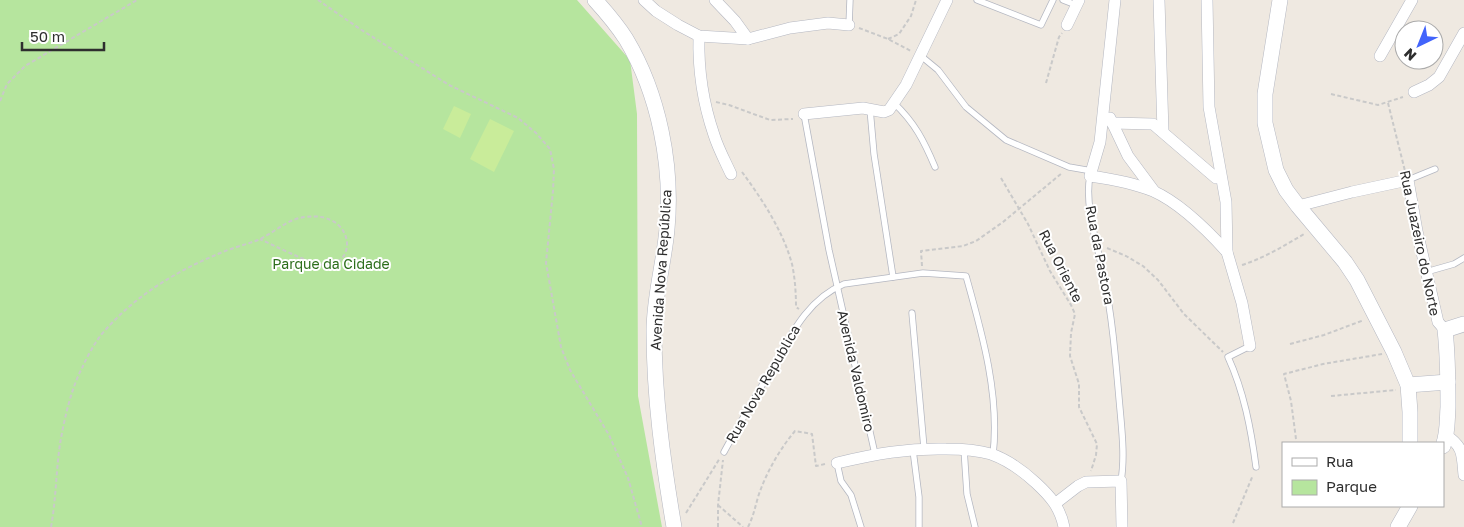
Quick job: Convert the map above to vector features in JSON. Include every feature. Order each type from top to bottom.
[{"type":"street","name":"Avenida Nova República","points":[[595,0],[619,28],[636,57],[651,96],[665,153],[668,174],[667,228],[654,329],[661,446],[678,523]]},
{"type":"street","points":[[644,0],[656,11],[699,36],[748,40],[804,26],[828,23],[849,25]]},
{"type":"street","points":[[715,0],[735,21],[748,40]]},
{"type":"street","points":[[805,116],[870,109],[884,112],[889,110],[906,85],[947,0]]},
{"type":"street","name":"Rua da Pastora","points":[[1091,174],[1100,142],[1115,0]]},
{"type":"street","points":[[1159,0],[1163,132]]},
{"type":"street","points":[[1207,0],[1210,107],[1219,180],[1226,202],[1227,252],[1242,303],[1250,346]]},
{"type":"street","points":[[1280,0],[1265,94],[1265,123],[1276,170],[1286,190],[1345,262],[1394,352],[1408,387],[1410,442]]},
{"type":"street","points":[[1380,56],[1412,0]]},
{"type":"street","points":[[1067,25],[1077,2]]},
{"type":"street","points":[[1414,92],[1429,85],[1438,77],[1464,33]]},
{"type":"street","points":[[699,36],[700,74],[704,99],[714,135],[734,170]]},
{"type":"street","points":[[1104,100],[1112,123],[1128,156],[1154,191],[1213,236],[1227,252]]},
{"type":"street","points":[[1112,123],[1153,124],[1219,180]]},
{"type":"street","points":[[1091,174],[1154,191]]},
{"type":"street","points":[[1298,206],[1408,180]]},
{"type":"street","name":"Rua Juazeiro do Norte","points":[[1408,180],[1417,231],[1438,322],[1445,330],[1448,357],[1445,441]]},
{"type":"street","points":[[1445,330],[1464,324]]},
{"type":"street","points":[[1408,387],[1448,382]]},
{"type":"street","points":[[1445,441],[1456,442],[1461,448],[1464,475]]},
{"type":"street","points":[[836,462],[875,454],[918,449],[964,449],[992,455],[1013,464],[1026,473],[1056,503],[1064,527]]},
{"type":"street","points":[[1056,503],[1086,482],[1121,481],[1122,527]]},
{"type":"street","points":[[1398,527],[1407,508]]},
{"type":"lane","points":[[849,25],[850,0]]},
{"type":"lane","points":[[977,0],[1042,24],[1053,0]]},
{"type":"lane","points":[[1063,0],[1077,2]]},
{"type":"lane","points":[[921,56],[938,70],[966,107],[998,134],[1022,148],[1091,174]]},
{"type":"lane","points":[[894,103],[906,114],[923,139],[935,167]]},
{"type":"lane","points":[[870,109],[874,154],[893,276]]},
{"type":"lane","name":"Avenida Valdomiro","points":[[805,116],[836,287],[875,454]]},
{"type":"lane","points":[[1408,180],[1434,169]]},
{"type":"lane","name":"Rua da Pastora","points":[[1091,174],[1088,185],[1090,207],[1112,318],[1122,426],[1121,481]]},
{"type":"lane","points":[[1426,272],[1454,264],[1464,258]]},
{"type":"lane","points":[[836,287],[850,282],[923,273],[966,276],[983,340],[991,383],[995,424],[992,455]]},
{"type":"lane","name":"Rua Nova Republica","points":[[724,452],[791,333],[806,314],[836,287]]},
{"type":"lane","points":[[912,313],[920,527]]},
{"type":"lane","points":[[1250,346],[1228,357],[1236,375],[1252,431],[1256,467]]},
{"type":"lane","points":[[964,449],[967,494],[975,527]]},
{"type":"lane","points":[[836,462],[841,481],[850,495],[861,527]]},
{"type":"path","points":[[0,101],[7,84],[25,66],[137,0]]},
{"type":"path","points":[[318,0],[449,85],[518,118],[536,133],[550,149],[554,169],[546,262],[561,347],[570,370],[609,435],[628,478],[642,527]]},
{"type":"path","points":[[888,39],[899,34],[911,16],[916,0]]},
{"type":"path","points":[[849,25],[888,39],[921,56]]},
{"type":"path","points":[[1046,83],[1059,37],[1067,25]]},
{"type":"path","points":[[1331,94],[1367,104],[1378,105],[1388,103],[1414,92]]},
{"type":"path","points":[[704,99],[729,105],[770,120],[805,116]]},
{"type":"path","name":"Rua Juazeiro do Norte","points":[[1388,103],[1408,180]]},
{"type":"path","points":[[923,273],[921,251],[963,246],[987,235],[1054,181],[1069,166]]},
{"type":"path","points":[[734,170],[759,195],[782,238],[792,266],[796,287],[796,307],[806,314]]},
{"type":"path","name":"Rua Oriente","points":[[1001,178],[1035,237],[1053,276],[1075,314],[1071,333],[1070,356],[1079,384],[1079,407],[1097,444],[1096,455],[1086,482]]},
{"type":"path","points":[[51,527],[60,445],[68,406],[81,369],[100,336],[131,305],[162,282],[188,267],[260,239],[289,222],[304,217],[319,216],[334,221],[344,230],[348,243],[346,254],[337,262],[328,266],[314,263],[260,239]]},
{"type":"path","points":[[1232,268],[1257,260],[1316,227]]},
{"type":"path","points":[[1098,245],[1126,256],[1143,266],[1158,280],[1184,314],[1228,357]]},
{"type":"path","points":[[1290,344],[1324,335],[1375,316]]},
{"type":"path","points":[[1296,439],[1292,401],[1284,374],[1323,364],[1394,352]]},
{"type":"path","points":[[1332,396],[1408,387]]},
{"type":"path","points":[[748,527],[759,496],[777,456],[795,431],[812,434],[816,466],[836,462]]},
{"type":"path","points":[[678,523],[724,452]]},
{"type":"path","name":"Rua Nova Republica","points":[[718,527],[718,505],[724,452]]},
{"type":"path","points":[[1233,523],[1256,467]]},
{"type":"path","points":[[718,505],[743,527]]},
{"type":"green space","name":"Parque da Cidade","points":[[0,0],[577,0],[630,60],[637,114],[638,396],[662,527],[0,527]]},
{"type":"green space","points":[[454,106],[471,114],[460,138],[443,129]]},
{"type":"green space","points":[[490,119],[514,131],[494,172],[470,159]]}]
